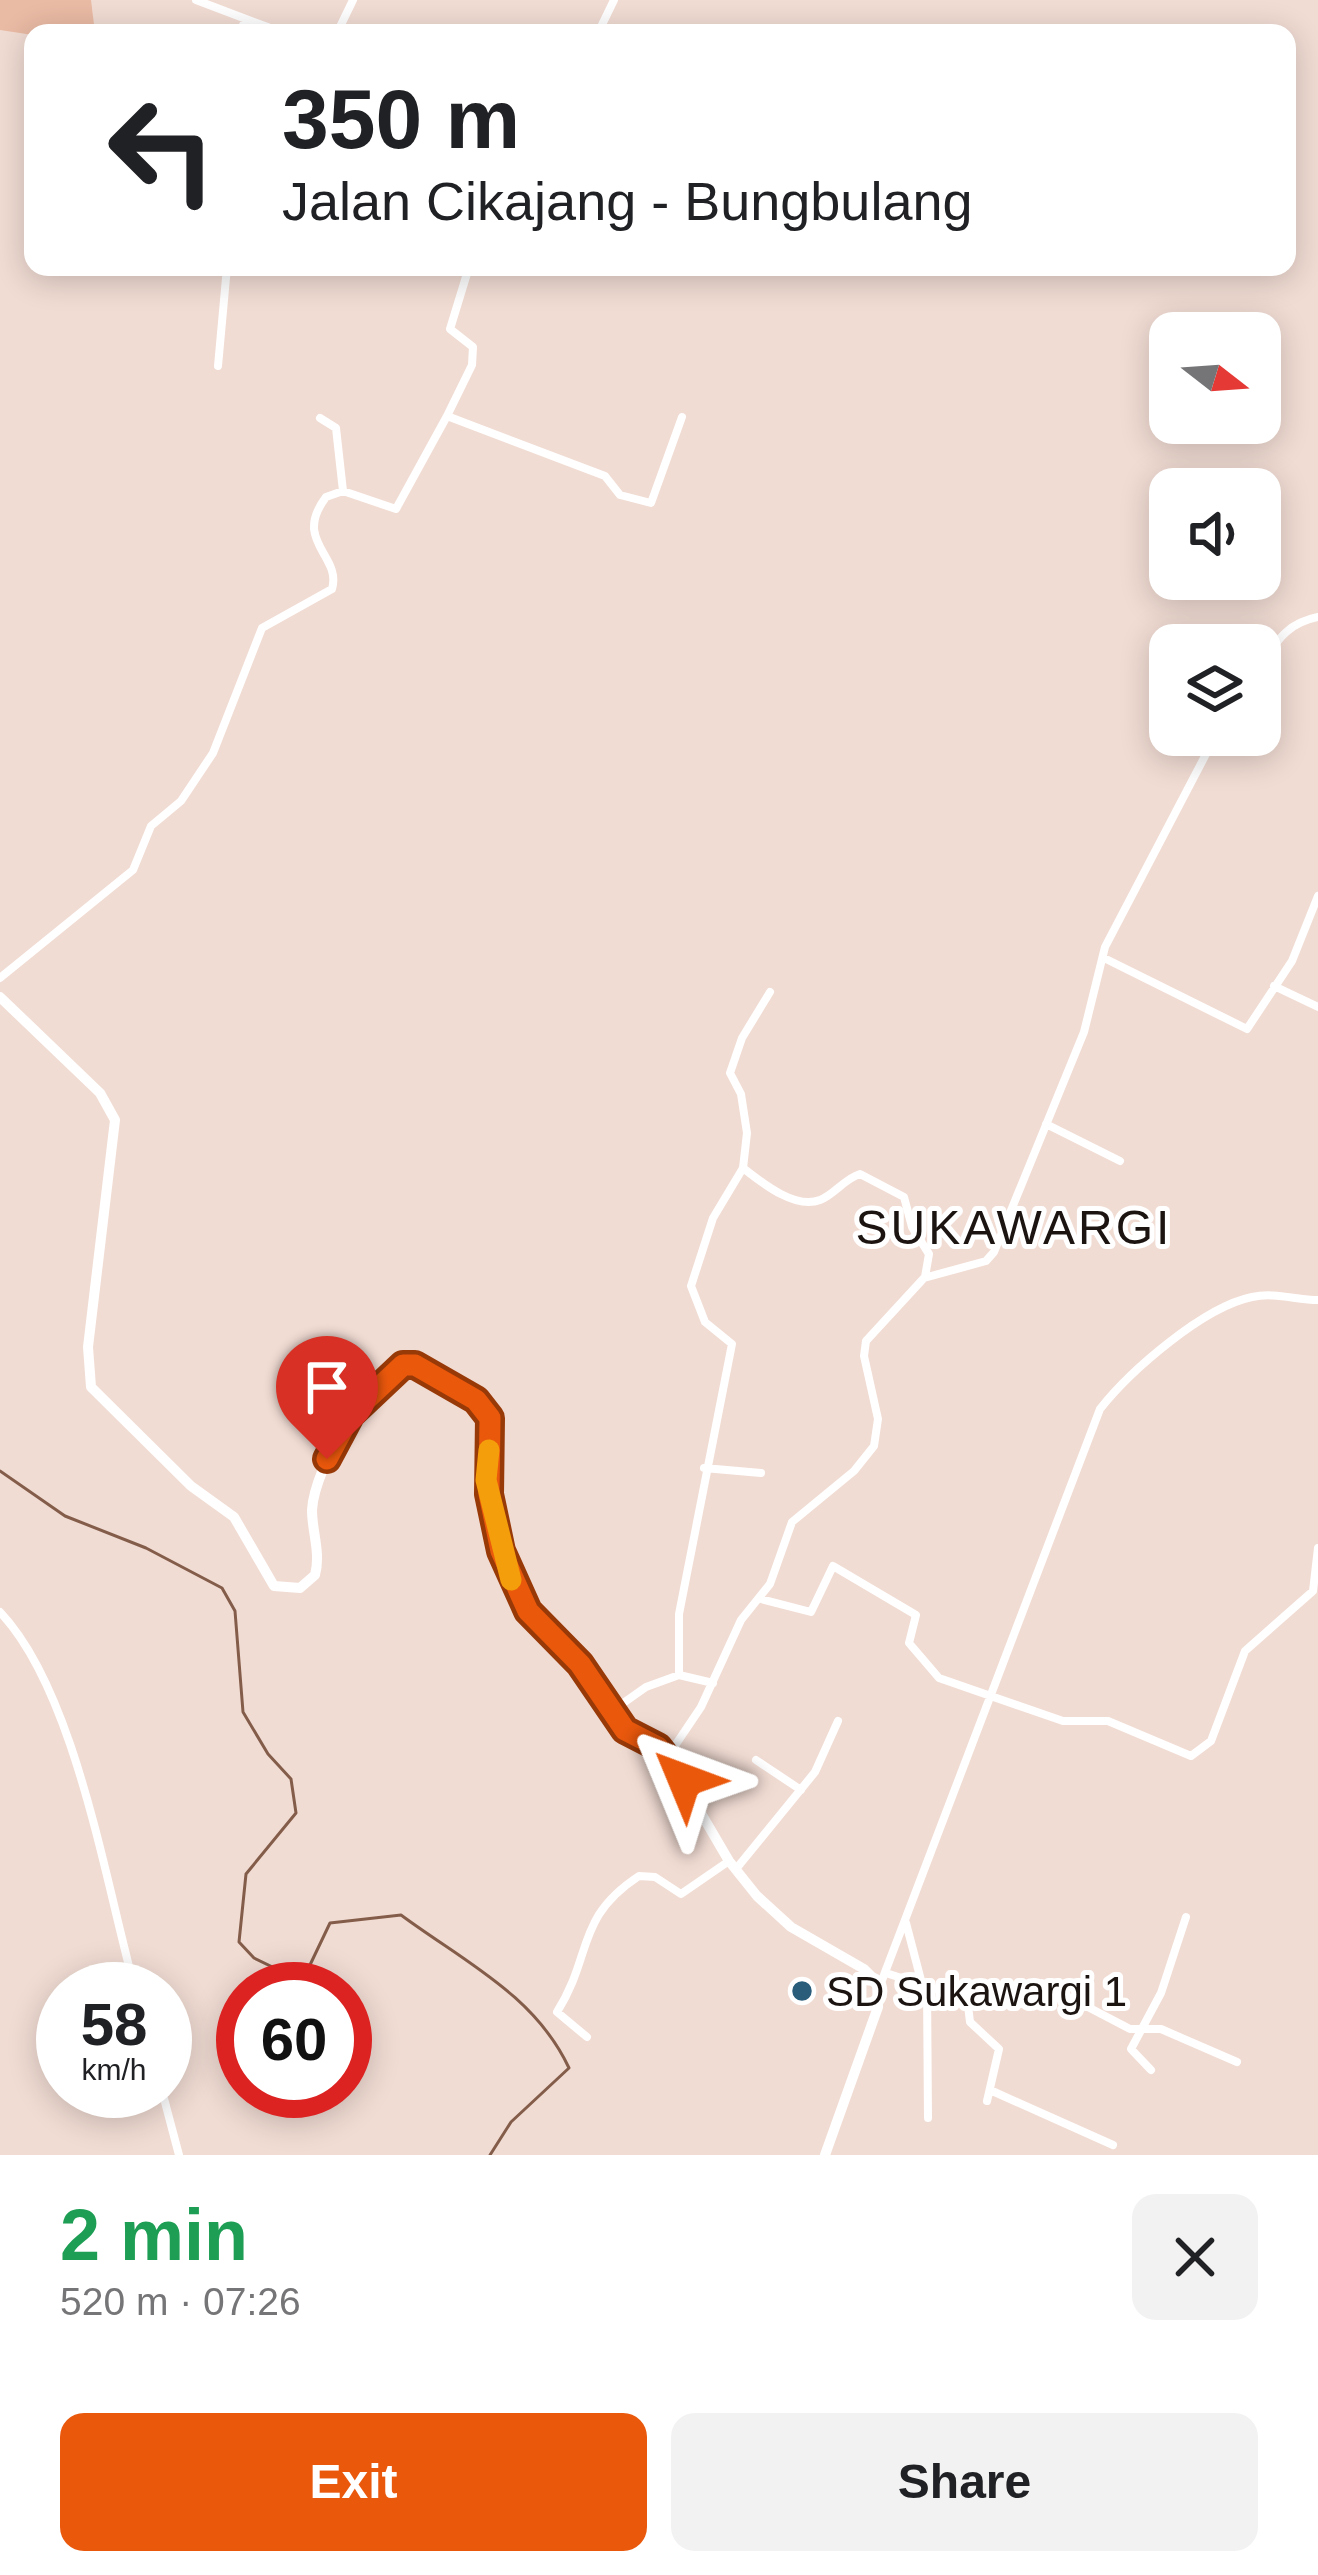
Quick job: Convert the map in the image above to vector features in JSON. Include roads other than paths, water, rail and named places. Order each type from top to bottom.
[{"type":"main road","points":[[0,997],[100,1093],[116,1120],[88,1347],[91,1387],[191,1486],[234,1516],[274,1586],[300,1588],[315,1575],[312,1507],[327,1459],[351,1414],[397,1368],[415,1365],[483,1405],[490,1418],[486,1480],[510,1577],[528,1611],[580,1664],[625,1730],[668,1757],[732,1865],[774,1913],[865,1969],[879,1988],[878,2007],[825,2155]]},
{"type":"street","points":[[196,0],[260,24]]},
{"type":"street","points":[[244,24],[247,19]]},
{"type":"street","points":[[218,366],[226,276]]},
{"type":"street","points":[[0,979],[138,864],[152,826],[182,801],[213,753],[262,628],[328,594],[334,572],[319,551],[313,527],[326,496],[343,491],[396,509],[474,358],[473,347],[450,329],[466,276]]},
{"type":"street","points":[[447,416],[605,476],[620,495],[651,503],[682,417]]},
{"type":"street","points":[[320,418],[336,428],[343,491]]},
{"type":"street","points":[[1281,636],[1318,617]]},
{"type":"street","points":[[924,1278],[986,1261],[994,1252],[1084,1032],[1117,921],[1205,756]]},
{"type":"street","points":[[1104,958],[1243,1029],[1253,1024],[1295,956],[1318,896]]},
{"type":"street","points":[[1274,986],[1318,1006]]},
{"type":"street","points":[[679,1675],[679,1613],[695,1552],[704,1468],[732,1344],[701,1315],[693,1274],[713,1217],[742,1168],[747,1133],[741,1094],[730,1073],[742,1038],[770,992]]},
{"type":"street","points":[[1046,1124],[1120,1161]]},
{"type":"street","points":[[668,1757],[713,1683],[740,1620],[761,1599],[792,1522],[854,1471],[874,1446],[876,1395],[863,1348],[924,1278],[929,1254],[899,1192],[860,1174],[822,1199],[804,1202],[765,1185],[742,1168]]},
{"type":"street","points":[[879,1988],[889,1974],[1100,1409],[1124,1378],[1237,1302],[1281,1294],[1318,1301]]},
{"type":"street","points":[[704,1468],[760,1473]]},
{"type":"street","points":[[761,1599],[811,1612],[829,1566],[847,1572],[916,1615],[908,1640],[933,1675],[1063,1721],[1108,1720],[1197,1755],[1215,1732],[1245,1651],[1313,1591],[1318,1548]]},
{"type":"street","points":[[0,1612],[28,1643],[63,1721],[127,1962]]},
{"type":"street","points":[[611,1712],[646,1688],[679,1675],[713,1683]]},
{"type":"street","points":[[587,2037],[557,2012],[574,1984],[602,1905],[639,1876],[655,1877],[681,1894],[732,1865],[801,1790],[838,1721]]},
{"type":"street","points":[[756,1760],[801,1790]]},
{"type":"street","points":[[1151,2070],[1131,2048],[1161,1993],[1186,1917]]},
{"type":"street","points":[[906,1922],[924,1985],[928,2118]]},
{"type":"street","points":[[889,1974],[967,1997],[992,1995],[1016,2006],[1042,1983],[1138,2030],[1161,2029],[1237,2062]]},
{"type":"street","points":[[967,1997],[970,2022],[999,2050],[987,2101]]},
{"type":"street","points":[[990,2090],[1049,2111],[1113,2145]]},
{"type":"street","points":[[169,2118],[179,2155]]},
{"type":"waterway","points":[[0,1471],[65,1516],[146,1548],[222,1588],[235,1611],[243,1712],[268,1754],[291,1779],[296,1813],[246,1874],[239,1942],[254,1958],[289,1975],[309,1967],[330,1923],[401,1915],[496,1981],[555,2042],[569,2068],[511,2122],[490,2155]]},
{"type":"place","name":"SD Sukawargi 1","points":[[802,1991]]},
{"type":"district","name":"SUKAWARGI","points":[[1014,1227]]}]
